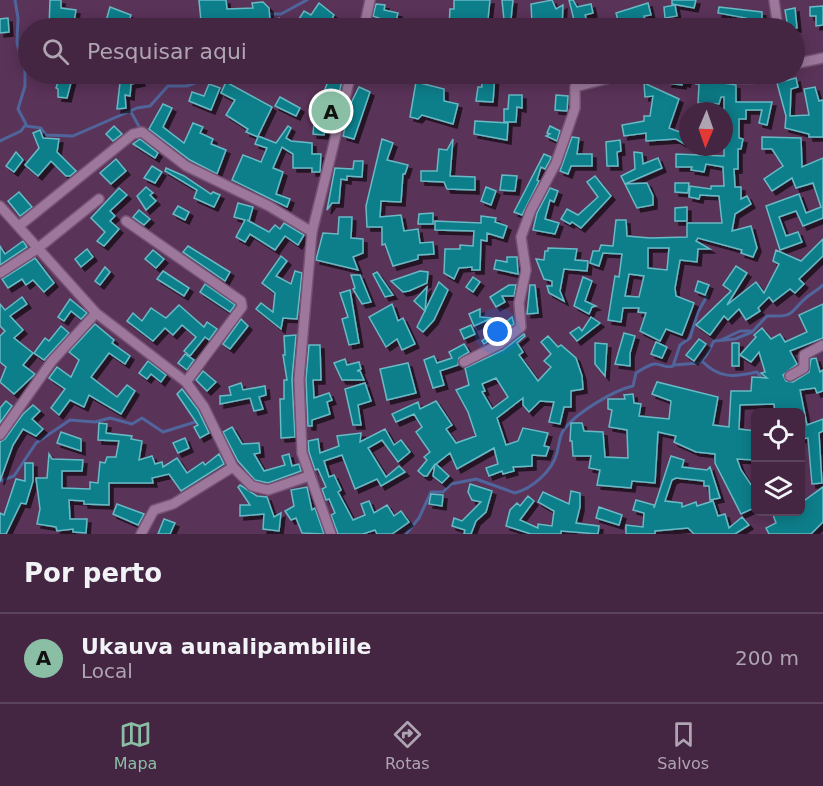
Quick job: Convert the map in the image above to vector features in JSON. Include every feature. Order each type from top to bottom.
[{"type":"street","points":[[366,18],[370,0]]},
{"type":"street","points":[[774,0],[777,18]]},
{"type":"street","points":[[805,62],[823,58]]},
{"type":"street","points":[[330,534],[302,453],[299,411],[302,343],[312,232],[349,84]]},
{"type":"street","points":[[464,362],[500,344],[521,327],[519,303],[526,270],[521,237],[531,210],[555,163],[575,108],[575,87],[587,84]]},
{"type":"street","points":[[19,226],[134,134],[142,132],[186,166],[269,206],[312,232]]},
{"type":"street","points":[[0,273],[37,249],[99,199]]},
{"type":"street","points":[[0,206],[96,313],[186,382],[204,407],[233,467],[259,490],[268,490],[309,477]]},
{"type":"street","points":[[126,221],[241,301],[242,307],[186,382]]},
{"type":"street","points":[[0,435],[45,370],[96,313]]},
{"type":"street","points":[[790,376],[804,368],[804,355],[823,345]]},
{"type":"street","points":[[141,534],[151,513],[173,504],[233,467]]},
{"type":"building","points":[[50,0],[61,0],[61,8],[76,10],[75,18],[49,18]]},
{"type":"building","points":[[199,0],[226,0],[227,9],[253,8],[252,3],[263,2],[269,8],[270,18],[201,18]]},
{"type":"building","points":[[454,0],[490,0],[488,18],[450,18],[450,9],[454,9]]},
{"type":"building","points":[[502,0],[513,0],[511,18],[504,18]]},
{"type":"building","points":[[552,0],[556,9],[563,5],[562,18],[532,18],[531,4]]},
{"type":"building","points":[[569,0],[573,0],[577,7],[591,4],[593,13],[585,15],[586,18],[574,18]]},
{"type":"building","points":[[672,0],[696,0],[694,8],[672,4]]},
{"type":"building","points":[[319,3],[334,15],[332,18],[300,18],[304,11],[311,15]]},
{"type":"building","points":[[648,3],[651,15],[644,16],[644,18],[617,18],[616,13]]},
{"type":"building","points":[[376,4],[385,5],[384,10],[398,13],[397,18],[373,16]]},
{"type":"building","points":[[675,5],[677,16],[665,18],[664,7]]},
{"type":"building","points":[[823,6],[823,25],[816,26],[816,16],[810,16],[810,7]]},
{"type":"building","points":[[110,7],[131,15],[130,18],[107,18]]},
{"type":"building","points":[[719,7],[762,12],[762,18],[746,18],[718,13]]},
{"type":"building","points":[[795,8],[796,18],[786,18],[785,10]]},
{"type":"building","points":[[8,18],[9,32],[0,33],[0,19]]},
{"type":"building","points":[[57,84],[71,84],[67,98],[58,97]]},
{"type":"building","points":[[120,84],[131,84],[130,96],[125,95],[126,108],[117,109]]},
{"type":"building","points":[[209,84],[220,88],[211,110],[189,101],[192,92],[204,96]]},
{"type":"building","points":[[225,84],[230,84],[272,107],[258,136],[276,143],[288,126],[291,128],[286,138],[291,141],[312,143],[312,154],[321,154],[320,172],[312,172],[312,168],[293,168],[293,154],[282,147],[273,168],[283,172],[276,194],[290,199],[287,207],[232,180],[243,155],[261,162],[267,148],[255,144],[258,137],[246,132],[248,129],[226,115],[235,100],[221,93]]},
{"type":"building","points":[[327,84],[341,84],[334,114],[329,113],[330,105],[320,102]]},
{"type":"building","points":[[416,84],[444,89],[444,101],[458,104],[453,124],[422,115],[418,119],[410,117]]},
{"type":"building","points":[[482,84],[494,84],[493,102],[476,101],[478,87],[482,87]]},
{"type":"building","points":[[644,84],[679,99],[669,128],[679,132],[679,141],[646,141],[646,133],[624,136],[622,125],[644,121],[644,116],[650,116],[653,96],[645,97]]},
{"type":"building","points":[[699,84],[736,85],[736,102],[772,102],[767,125],[759,123],[762,110],[746,110],[746,119],[739,119],[739,138],[743,139],[741,149],[738,149],[738,169],[734,169],[735,187],[741,187],[741,199],[747,196],[751,204],[735,214],[732,231],[751,226],[757,248],[753,257],[741,253],[742,250],[698,238],[696,241],[710,249],[698,249],[697,262],[680,260],[675,288],[676,296],[694,303],[690,314],[682,335],[666,329],[660,341],[640,331],[646,313],[638,312],[639,308],[623,308],[621,322],[608,320],[615,276],[619,277],[622,254],[603,253],[599,266],[590,263],[593,251],[599,251],[601,245],[613,246],[616,220],[626,220],[627,236],[650,238],[687,237],[687,223],[722,223],[719,196],[700,195],[699,199],[689,197],[690,186],[711,189],[711,186],[724,186],[723,167],[706,164],[704,172],[691,170],[692,167],[676,167],[676,154],[679,156],[733,156],[733,102],[724,102],[724,97],[721,97],[720,102],[698,102]],"holes":[[[648,248],[669,248],[667,270],[648,268]],[[629,274],[644,276],[639,297],[625,296]]]},
{"type":"building","points":[[777,84],[797,84],[798,87],[791,89],[790,116],[809,115],[804,89],[815,87],[819,101],[823,100],[823,137],[809,137],[809,134],[785,128],[786,116]]},
{"type":"building","points":[[359,87],[370,92],[354,139],[343,136],[351,103]]},
{"type":"building","points":[[509,95],[522,95],[522,108],[517,107],[516,122],[504,122],[504,109],[508,109]]},
{"type":"building","points":[[556,95],[568,96],[567,111],[555,110]]},
{"type":"building","points":[[280,97],[300,108],[296,116],[275,106]]},
{"type":"building","points":[[163,104],[172,108],[163,127],[184,143],[193,123],[203,127],[200,133],[213,139],[211,144],[226,150],[217,174],[190,160],[149,129]]},
{"type":"building","points":[[475,121],[508,123],[507,140],[474,134]]},
{"type":"building","points":[[314,123],[326,125],[324,135],[313,134]]},
{"type":"building","points":[[114,126],[122,134],[113,141],[106,134]]},
{"type":"building","points":[[550,126],[560,131],[557,141],[546,136],[550,134],[547,133]]},
{"type":"building","points":[[40,130],[43,138],[59,139],[57,152],[76,171],[70,176],[66,176],[51,161],[38,176],[25,165],[39,148],[33,133]]},
{"type":"building","points":[[572,137],[579,138],[577,154],[592,154],[592,166],[571,166],[568,174],[560,171]]},
{"type":"building","points":[[762,137],[801,138],[802,167],[823,158],[823,218],[803,226],[796,211],[779,217],[786,236],[798,232],[802,242],[780,250],[766,206],[799,194],[806,213],[821,207],[813,183],[796,188],[792,178],[772,191],[764,179],[783,166],[772,149],[762,149]]},
{"type":"building","points":[[140,139],[158,153],[155,158],[133,144]]},
{"type":"building","points":[[382,139],[393,143],[387,160],[408,165],[403,174],[401,202],[381,201],[380,217],[401,215],[404,231],[418,229],[420,243],[433,242],[434,254],[418,255],[418,259],[393,266],[385,244],[382,245],[382,227],[367,227],[366,206]]},
{"type":"building","points":[[453,139],[450,176],[475,177],[475,190],[447,189],[444,182],[421,181],[421,171],[437,171],[439,149],[447,150]]},
{"type":"building","points":[[620,140],[621,151],[617,152],[618,166],[607,166],[606,142]]},
{"type":"building","points":[[16,152],[23,160],[14,172],[6,166]]},
{"type":"building","points":[[634,152],[642,153],[643,164],[658,158],[662,168],[625,184],[621,176],[635,169]]},
{"type":"building","points":[[544,154],[551,157],[550,160],[545,169],[541,167],[537,180],[539,181],[522,215],[514,212]]},
{"type":"building","points":[[116,159],[126,171],[111,184],[100,173]]},
{"type":"building","points":[[354,161],[363,161],[362,177],[347,176],[347,180],[341,179],[339,203],[332,203],[327,210],[335,168],[353,169]]},
{"type":"building","points":[[152,166],[162,172],[155,183],[144,178]]},
{"type":"building","points":[[166,168],[184,176],[211,194],[213,192],[220,195],[214,207],[194,198],[197,190],[165,171]]},
{"type":"building","points":[[502,175],[517,176],[515,191],[500,190]]},
{"type":"building","points":[[595,176],[611,196],[581,228],[561,219],[567,209],[578,215],[598,197],[587,182]]},
{"type":"building","points":[[647,183],[653,196],[653,205],[637,208],[625,184]]},
{"type":"building","points":[[675,183],[689,183],[688,193],[675,192]]},
{"type":"building","points":[[146,187],[153,193],[150,195],[156,201],[146,210],[137,196]]},
{"type":"building","points":[[486,187],[496,191],[491,205],[481,201]]},
{"type":"building","points":[[119,188],[127,195],[110,211],[115,216],[110,221],[119,229],[104,246],[97,241],[105,232],[91,218]]},
{"type":"building","points":[[550,188],[558,191],[554,202],[550,200],[545,219],[559,223],[555,234],[533,230],[537,213]]},
{"type":"building","points":[[19,192],[32,207],[20,216],[8,201]]},
{"type":"building","points":[[238,203],[253,207],[249,221],[247,220],[269,232],[275,225],[280,229],[284,223],[304,235],[298,245],[285,236],[275,250],[250,234],[245,242],[236,237],[245,220],[234,217]]},
{"type":"building","points":[[178,206],[189,212],[185,220],[173,214]]},
{"type":"building","points":[[687,207],[687,221],[675,221],[675,208]]},
{"type":"building","points":[[139,210],[150,219],[144,225],[133,217]]},
{"type":"building","points":[[433,213],[433,224],[418,224],[419,214]]},
{"type":"building","points":[[481,216],[496,218],[495,222],[507,226],[503,238],[487,233],[487,241],[481,240],[480,270],[472,270],[472,267],[459,268],[454,279],[444,273],[445,249],[460,249],[460,245],[473,246],[474,231],[435,230],[435,221],[481,223]]},
{"type":"building","points":[[339,217],[352,217],[351,238],[363,239],[363,253],[353,257],[358,270],[316,260],[323,233],[338,234]]},
{"type":"building","points":[[823,239],[823,256],[799,279],[804,284],[795,293],[790,289],[773,302],[769,297],[758,308],[760,311],[746,320],[739,309],[728,320],[724,316],[710,335],[696,325],[731,291],[723,285],[736,266],[747,273],[727,305],[756,282],[764,293],[779,264],[773,261],[776,250],[801,261]]},
{"type":"building","points":[[23,241],[27,247],[0,265],[0,246],[5,254]]},
{"type":"building","points":[[188,246],[230,272],[225,281],[183,252]]},
{"type":"building","points":[[548,248],[577,249],[575,260],[588,261],[587,271],[564,269],[560,291],[564,301],[549,293],[547,286],[552,286],[552,281],[544,279],[536,259],[544,260],[545,251],[548,251]]},
{"type":"building","points":[[87,249],[93,257],[81,267],[75,259]]},
{"type":"building","points":[[153,250],[164,259],[156,268],[145,259]]},
{"type":"building","points":[[281,256],[287,261],[276,276],[291,284],[295,271],[302,273],[297,319],[283,318],[281,329],[256,309],[261,303],[273,312],[275,293],[262,283]]},
{"type":"building","points":[[507,257],[517,257],[518,274],[494,269],[496,260],[507,262]]},
{"type":"building","points":[[35,258],[54,283],[44,292],[33,280],[26,285],[22,279],[8,288],[2,279]]},
{"type":"building","points":[[105,267],[110,272],[100,285],[95,281]]},
{"type":"building","points":[[163,271],[189,288],[184,296],[157,279]]},
{"type":"building","points":[[420,271],[428,272],[427,283],[409,291],[403,292],[391,281]]},
{"type":"building","points":[[377,272],[393,295],[385,297],[373,274]]},
{"type":"building","points":[[351,275],[360,275],[371,302],[362,304],[353,289],[355,288]]},
{"type":"building","points":[[473,277],[480,282],[473,292],[466,287]]},
{"type":"building","points":[[583,277],[592,281],[585,301],[596,306],[592,307],[589,314],[574,306]]},
{"type":"building","points":[[698,281],[709,285],[705,295],[695,291]]},
{"type":"building","points":[[439,282],[448,290],[434,320],[423,332],[417,327]]},
{"type":"building","points":[[205,284],[235,305],[230,312],[200,292]]},
{"type":"building","points":[[509,285],[516,285],[514,296],[502,296],[505,302],[496,307],[490,297]]},
{"type":"building","points":[[530,285],[535,285],[538,313],[527,314]]},
{"type":"building","points":[[427,287],[425,311],[414,301]]},
{"type":"building","points":[[350,290],[359,343],[349,345],[342,319],[348,317],[340,293]]},
{"type":"building","points":[[22,297],[27,304],[10,316],[23,330],[14,338],[33,353],[23,365],[35,374],[14,394],[0,382],[6,367],[0,362],[0,336],[5,331],[0,326],[0,304],[5,310]]},
{"type":"building","points":[[70,299],[87,313],[81,319],[71,311],[64,321],[58,317]]},
{"type":"building","points":[[392,304],[398,321],[403,318],[415,344],[402,350],[397,339],[386,347],[369,317]]},
{"type":"building","points":[[823,304],[823,338],[790,351],[797,364],[783,375],[786,381],[793,382],[809,372],[811,359],[816,358],[820,372],[823,370],[823,391],[817,393],[815,388],[800,390],[804,408],[774,408],[774,404],[740,405],[739,429],[751,430],[751,460],[737,459],[751,485],[751,509],[741,514],[715,463],[715,454],[696,452],[674,442],[676,436],[658,432],[655,483],[632,481],[631,488],[597,485],[600,470],[589,468],[591,456],[573,456],[572,441],[570,441],[571,423],[582,423],[584,431],[603,432],[605,457],[628,458],[627,430],[609,427],[612,410],[608,409],[608,399],[625,399],[624,395],[633,394],[634,403],[641,404],[639,416],[669,419],[671,401],[652,394],[657,382],[718,397],[713,425],[729,427],[731,391],[751,391],[752,377],[767,378],[761,373],[765,372],[759,352],[751,362],[740,355],[762,328],[771,339],[780,334],[785,342],[807,332],[799,315]]},
{"type":"building","points":[[179,305],[204,327],[207,322],[217,329],[209,340],[205,337],[190,356],[184,351],[196,337],[182,325],[173,335],[165,328],[153,341],[127,321],[133,313],[142,321],[151,308],[166,318]]},
{"type":"building","points":[[480,309],[480,317],[492,318],[474,326],[469,314]]},
{"type":"building","points":[[512,317],[514,324],[484,344],[482,341]]},
{"type":"building","points":[[591,317],[600,323],[577,341],[570,333],[579,327],[582,331]]},
{"type":"building","points":[[241,319],[248,326],[230,349],[223,344]]},
{"type":"building","points":[[95,324],[114,340],[112,343],[130,356],[125,364],[109,353],[91,377],[117,397],[127,385],[135,391],[121,414],[89,395],[84,407],[70,400],[59,415],[51,408],[65,389],[49,378],[57,367],[71,377],[79,360],[69,352]]},
{"type":"building","points":[[471,325],[475,334],[464,339],[460,330]]},
{"type":"building","points":[[61,326],[69,333],[44,360],[34,353],[45,338],[49,341]]},
{"type":"building","points":[[624,333],[635,336],[630,353],[630,366],[615,364]]},
{"type":"building","points":[[524,334],[525,336],[517,343],[523,352],[519,355],[538,381],[551,367],[544,361],[551,354],[541,342],[548,336],[558,347],[561,345],[576,358],[582,376],[583,389],[571,391],[571,407],[564,407],[560,424],[549,422],[554,402],[540,401],[529,412],[523,405],[523,398],[497,418],[506,445],[518,441],[523,428],[548,433],[544,446],[549,447],[546,456],[532,455],[532,466],[513,467],[514,471],[503,474],[502,471],[489,476],[486,468],[498,464],[494,448],[457,469],[450,453],[436,464],[449,476],[442,483],[433,476],[435,464],[427,476],[424,476],[418,471],[427,460],[424,457],[430,452],[416,432],[422,427],[414,414],[396,422],[392,414],[418,402],[420,409],[436,401],[452,425],[446,429],[456,443],[476,436],[468,412],[456,390],[469,385],[465,368],[503,350]],"holes":[[[496,378],[508,397],[492,409],[482,392],[485,391],[482,384]]]},
{"type":"building","points":[[296,335],[292,379],[295,437],[281,438],[280,399],[284,399],[284,380],[287,380],[283,355],[285,355],[284,336]]},
{"type":"building","points":[[699,339],[706,344],[694,361],[686,355]]},
{"type":"building","points":[[656,342],[667,347],[662,358],[651,354]]},
{"type":"building","points":[[595,343],[607,344],[605,376],[595,364]]},
{"type":"building","points":[[732,343],[739,343],[739,366],[732,366]]},
{"type":"building","points":[[464,344],[469,352],[459,358],[458,365],[440,371],[444,385],[433,388],[424,360],[434,356],[437,363],[452,358],[449,352]]},
{"type":"building","points":[[309,345],[320,345],[321,380],[313,380],[314,398],[329,393],[332,400],[327,402],[330,414],[312,420],[312,426],[308,426],[306,379]]},
{"type":"building","points":[[185,354],[194,360],[187,370],[178,363]]},
{"type":"building","points":[[345,359],[347,365],[359,362],[361,369],[357,371],[360,371],[364,380],[342,380],[334,363]]},
{"type":"building","points":[[148,361],[166,375],[161,382],[151,374],[147,379],[139,373]]},
{"type":"building","points":[[408,363],[416,393],[387,400],[380,369]]},
{"type":"building","points":[[203,371],[216,382],[207,391],[196,380]]},
{"type":"building","points":[[241,383],[243,390],[265,386],[266,395],[259,397],[263,409],[254,411],[250,398],[220,404],[220,396],[231,395],[229,387]]},
{"type":"building","points":[[365,383],[371,401],[358,405],[361,425],[353,425],[345,389]]},
{"type":"building","points":[[182,389],[198,410],[209,433],[200,438],[194,427],[198,425],[177,394]]},
{"type":"building","points":[[6,401],[12,406],[0,423],[0,408]]},
{"type":"building","points":[[33,405],[40,411],[32,419],[43,429],[36,436],[23,429],[13,445],[0,481],[0,442]]},
{"type":"building","points":[[805,415],[807,425],[823,419],[823,431],[819,433],[822,483],[812,484],[808,438],[805,438]]},
{"type":"building","points":[[99,423],[107,424],[106,433],[132,436],[131,439],[142,441],[139,460],[152,456],[155,464],[162,462],[163,467],[177,458],[187,473],[203,462],[205,465],[219,454],[224,464],[181,491],[169,474],[152,478],[153,483],[109,483],[109,505],[84,504],[84,501],[69,500],[70,519],[87,519],[86,533],[73,532],[73,529],[57,531],[56,527],[37,524],[40,509],[36,478],[47,478],[49,454],[52,459],[83,460],[82,471],[62,471],[62,488],[90,489],[90,482],[98,483],[100,462],[105,463],[107,457],[116,457],[119,441],[98,440]]},
{"type":"building","points":[[232,427],[242,444],[259,443],[260,453],[254,454],[264,471],[285,465],[282,456],[289,454],[292,466],[299,464],[301,471],[268,483],[255,480],[238,461],[223,432]]},
{"type":"building","points":[[385,429],[394,445],[401,440],[410,452],[398,462],[382,440],[368,448],[386,477],[399,466],[405,472],[381,486],[377,479],[355,489],[342,455],[324,461],[329,477],[334,475],[341,490],[338,492],[353,520],[365,515],[361,504],[369,501],[374,513],[387,505],[394,516],[401,511],[409,522],[392,534],[377,534],[375,530],[363,534],[338,534],[331,515],[335,513],[329,499],[326,500],[322,489],[326,487],[318,469],[315,470],[308,441],[318,439],[320,453],[339,446],[337,436],[361,433],[360,442]]},
{"type":"building","points":[[61,432],[81,439],[81,451],[57,443]]},
{"type":"building","points":[[185,438],[189,448],[178,453],[173,443]]},
{"type":"building","points":[[671,456],[684,460],[682,467],[707,470],[710,467],[720,498],[710,500],[709,486],[704,486],[704,481],[676,478],[672,480],[665,501],[682,503],[682,507],[696,502],[697,506],[713,501],[718,516],[725,514],[729,528],[742,517],[749,525],[735,534],[694,534],[688,528],[655,531],[655,534],[626,534],[626,525],[643,527],[644,513],[633,510],[636,500],[654,505],[654,508]]},
{"type":"building","points":[[25,463],[33,463],[33,481],[26,504],[21,503],[6,534],[0,534],[0,513],[4,515],[16,479],[25,481]]},
{"type":"building","points":[[470,484],[492,491],[486,512],[476,521],[471,534],[464,534],[465,530],[452,526],[454,518],[462,521],[481,502],[472,500],[468,492]]},
{"type":"building","points":[[240,485],[257,496],[267,497],[274,517],[281,513],[279,531],[263,529],[264,514],[240,516],[240,505],[250,505],[238,487]]},
{"type":"building","points":[[307,487],[312,510],[315,508],[324,534],[302,533],[296,518],[291,520],[285,511],[294,506],[291,490]]},
{"type":"building","points":[[823,487],[823,522],[811,534],[769,534],[766,528],[776,523],[773,516],[805,516],[805,500]]},
{"type":"building","points":[[571,491],[580,493],[580,507],[576,523],[599,526],[598,534],[561,531],[561,534],[531,534],[506,526],[510,510],[517,503],[520,506],[528,496],[534,501],[520,520],[538,528],[538,524],[552,526],[554,511],[538,502],[543,492],[569,504]]},
{"type":"building","points":[[431,494],[443,495],[442,506],[429,504]]},
{"type":"building","points":[[117,504],[144,514],[138,525],[113,514]]},
{"type":"building","points":[[599,507],[622,515],[619,525],[596,518]]},
{"type":"building","points":[[164,519],[175,523],[170,534],[158,534]]},
{"type":"waterway","points":[[15,0],[18,18]]},
{"type":"waterway","points":[[265,14],[281,14],[307,0]]},
{"type":"waterway","points":[[18,18],[18,46]]},
{"type":"waterway","points":[[0,141],[21,131],[26,124],[18,109],[25,84]]},
{"type":"waterway","points":[[26,126],[41,128],[46,135],[73,136],[137,108],[150,106],[168,86],[192,84]]},
{"type":"waterway","points":[[131,112],[141,130]]},
{"type":"waterway","points":[[674,365],[699,363],[706,356],[714,341],[735,339],[752,332],[767,316],[788,315],[823,285]]},
{"type":"waterway","points":[[406,534],[419,518],[431,492],[443,492],[451,484],[476,479],[515,493],[535,483],[551,466],[563,431],[576,417],[605,398],[633,386],[636,373],[647,366],[656,364],[673,366],[680,345],[690,338],[698,312],[707,296]]},
{"type":"waterway","points":[[721,340],[740,331],[751,331]]},
{"type":"waterway","points":[[702,361],[721,374],[742,375],[757,372],[763,380]]},
{"type":"waterway","points":[[0,481],[14,476],[36,443],[70,420],[95,422],[110,418],[132,424],[142,418],[163,432],[205,419]]},
{"type":"place","name":"Ukauva aunalipambilile","points":[[331,111]]}]
